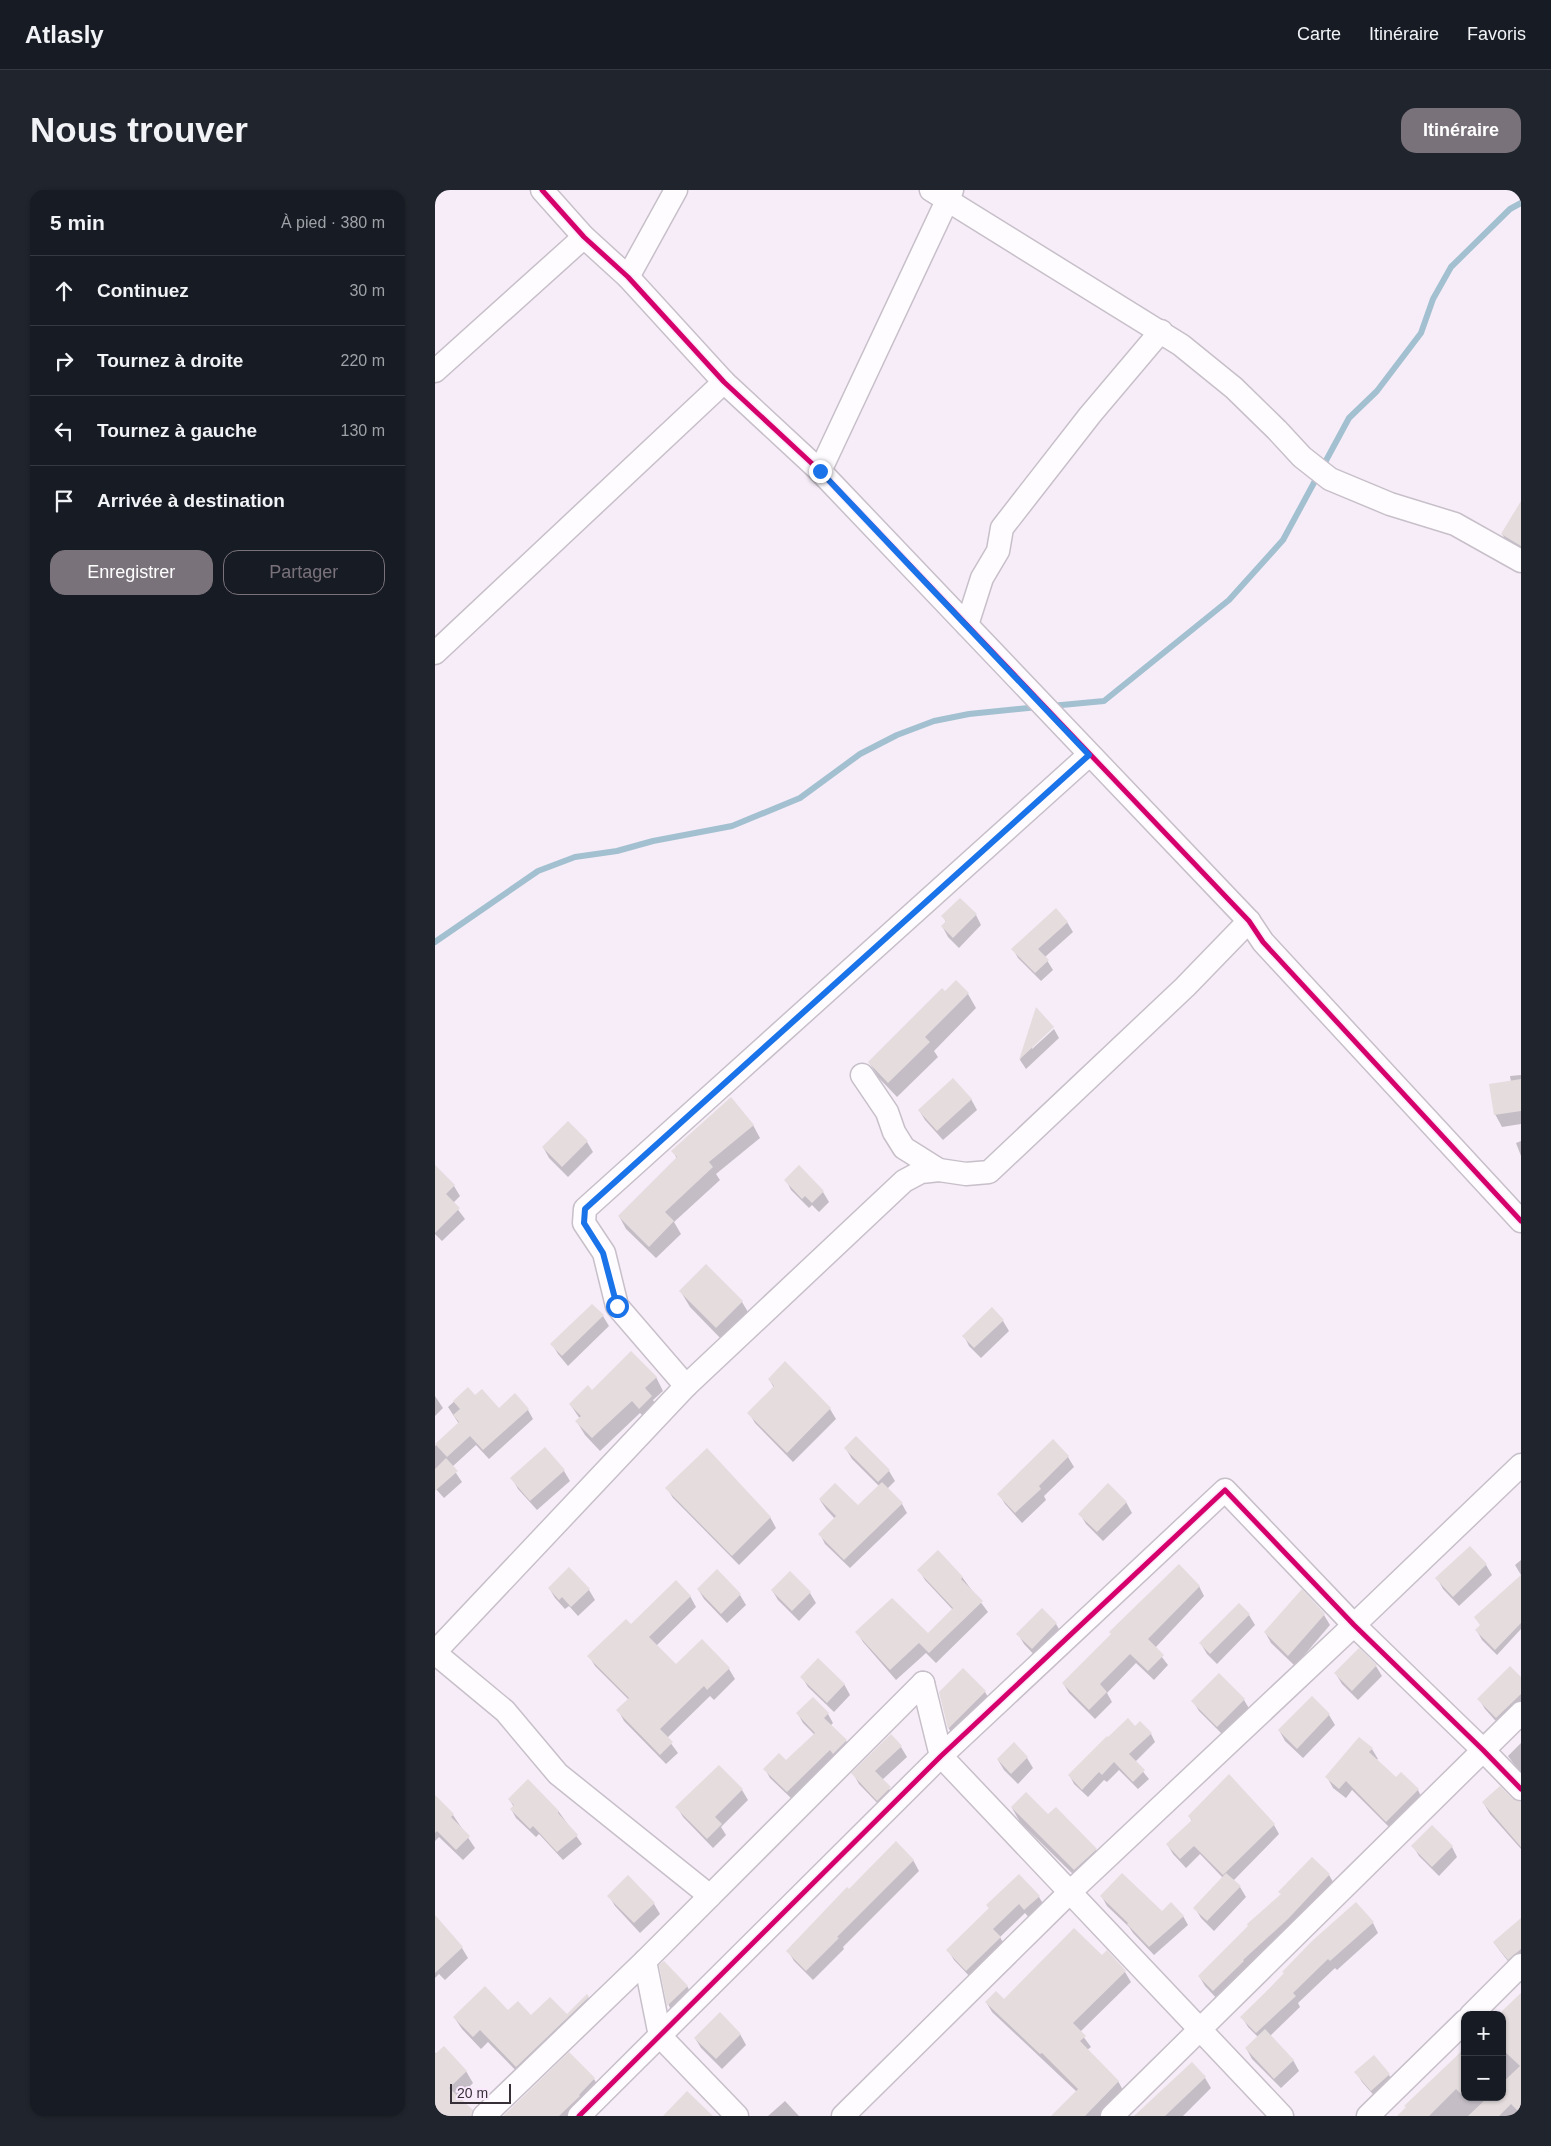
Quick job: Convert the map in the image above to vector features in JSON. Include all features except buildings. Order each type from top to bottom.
[{"type":"street","points":[[542,190],[584,238],[628,277],[724,382],[820,471],[967,624],[1089,755],[1249,921],[1263,942],[1521,1221]]},
{"type":"street","points":[[628,277],[676,190]]},
{"type":"street","points":[[820,471],[943,193],[1181,345],[1234,388],[1302,457],[1330,479],[1390,504],[1455,524],[1521,561]]},
{"type":"street","points":[[435,371],[584,238]]},
{"type":"street","points":[[967,624],[982,578],[998,552],[1002,528],[1090,415],[1161,331]]},
{"type":"street","points":[[435,653],[724,382]]},
{"type":"street","points":[[686,1386],[617,1306],[603,1253],[584,1223],[585,1209],[1089,755]]},
{"type":"street","points":[[710,1896],[558,1774],[505,1711],[435,1652],[686,1386],[904,1181],[921,1172],[939,1170],[966,1174],[989,1172],[1185,987],[1249,921]]},
{"type":"street","points":[[862,1075],[887,1112],[894,1132],[904,1148],[939,1170]]},
{"type":"street","points":[[843,2116],[1069,1893],[1354,1626],[1521,1465]]},
{"type":"street","points":[[579,2116],[941,1756],[1225,1490],[1354,1626],[1521,1789]]},
{"type":"street","points":[[484,2116],[645,1961],[923,1683],[941,1756],[1069,1893],[1202,2029],[1282,2116]]},
{"type":"street","points":[[1112,2116],[1521,1713]]},
{"type":"street","points":[[645,1961],[660,2036],[737,2116]]},
{"type":"street","points":[[1475,2011],[1521,1965]]},
{"type":"street","points":[[1368,2116],[1461,2025]]},
{"type":"waterway","points":[[1051,706],[1104,701],[1229,600],[1283,540],[1349,418],[1377,391],[1421,333],[1433,299],[1451,267],[1510,209],[1521,203]]},
{"type":"waterway","points":[[435,942],[538,871],[575,857],[617,851],[653,841],[732,826],[800,798],[860,754],[897,735],[934,721],[969,714],[1038,707]]},
{"type":"cycle path","points":[[542,190],[584,237],[628,277],[724,382],[820,471],[1249,921],[1263,942],[1521,1221]]},
{"type":"cycle path","points":[[579,2116],[941,1756],[1225,1490],[1354,1625],[1521,1789]]},
{"type":"route","points":[[617,1306],[603,1253],[584,1223],[583,1213],[585,1209],[1089,755],[967,624],[820,471]]}]
